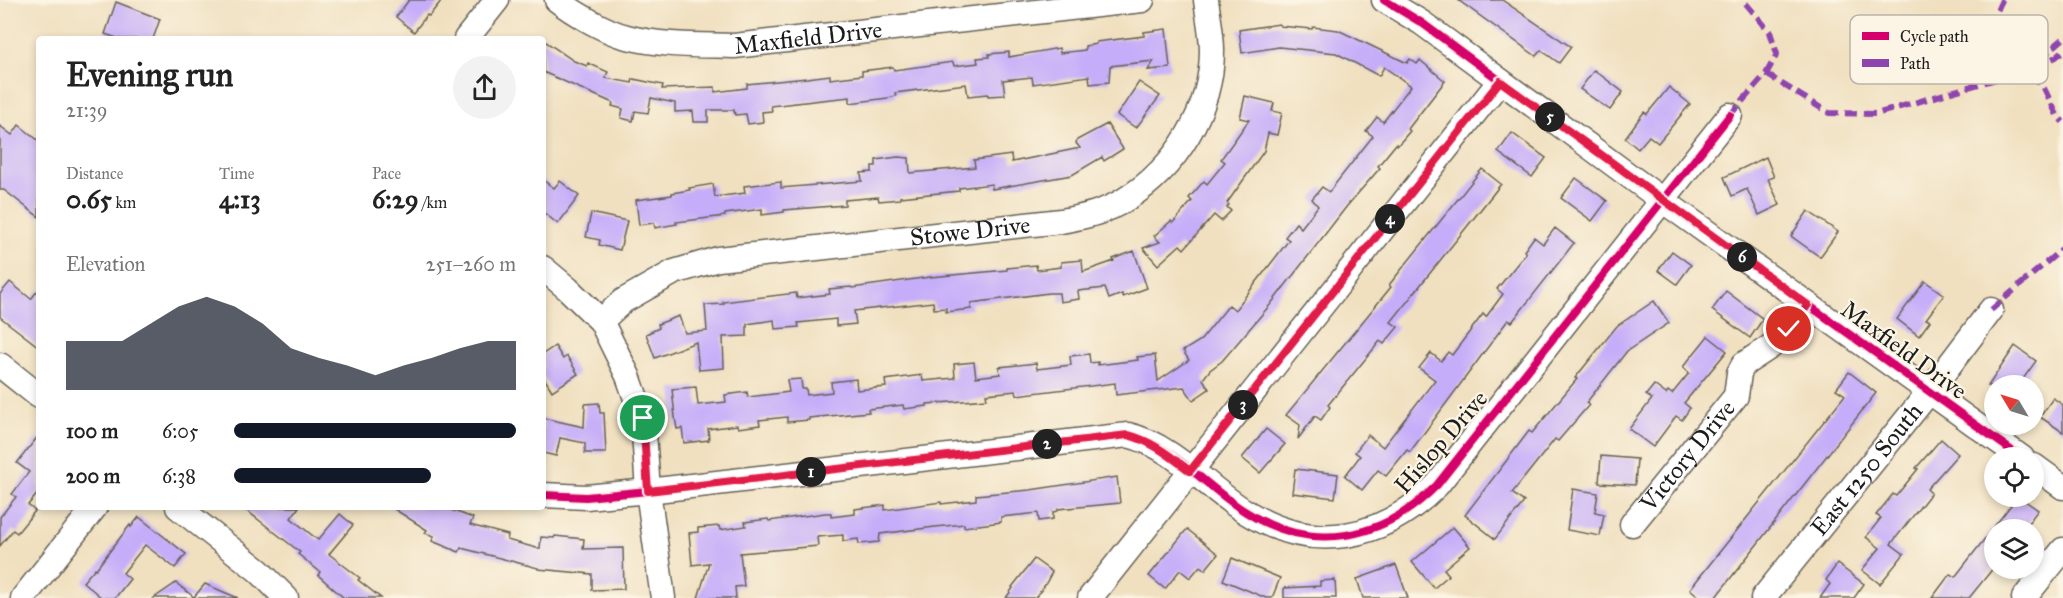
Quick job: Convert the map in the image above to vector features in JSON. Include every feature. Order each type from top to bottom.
[{"type":"street","points":[[468,36],[497,0]]},
{"type":"street","name":"Maxfield Drive","points":[[557,0],[572,12],[625,37],[670,44],[734,46],[1142,0]]},
{"type":"street","name":"Stowe Drive","points":[[601,321],[623,301],[674,272],[718,259],[1061,221],[1087,216],[1125,200],[1159,173],[1176,155],[1201,106],[1207,87],[1212,49],[1206,0]]},
{"type":"street","name":"Maxfield Drive","points":[[1384,0],[1422,23],[1662,201],[2006,447]]},
{"type":"street","points":[[1090,598],[1500,81]]},
{"type":"street","name":"Hislop Drive","points":[[546,495],[585,497],[648,491],[1128,435],[1143,438],[1159,447],[1245,512],[1282,530],[1322,536],[1367,531],[1387,523],[1420,502],[1437,485],[1730,115]]},
{"type":"street","points":[[546,271],[601,321],[628,376],[643,418],[648,491],[663,598]]},
{"type":"street","name":"Victory Drive","points":[[1632,524],[1736,396],[1739,373],[1744,364],[1770,347],[1789,329],[1808,305]]},
{"type":"street","name":"East 1250 South","points":[[1763,598],[1929,392],[1991,310]]},
{"type":"street","points":[[0,365],[36,394]]},
{"type":"street","points":[[2044,473],[2063,487]]},
{"type":"street","points":[[23,598],[93,510]]},
{"type":"street","points":[[182,510],[259,571],[286,598]]},
{"type":"street","points":[[2024,598],[2063,550]]},
{"type":"building","points":[[409,0],[442,0],[414,32],[396,17]]},
{"type":"building","points":[[1458,0],[1502,0],[1571,47],[1559,63],[1541,50],[1536,56]]},
{"type":"building","points":[[116,2],[160,19],[154,36],[105,34]]},
{"type":"building","points":[[1279,24],[1280,26],[1338,30],[1407,63],[1410,59],[1417,64],[1420,60],[1445,81],[1408,129],[1410,131],[1378,166],[1380,168],[1347,206],[1270,305],[1222,361],[1203,379],[1209,389],[1193,400],[1184,387],[1116,395],[1115,383],[1017,395],[1016,391],[986,394],[987,399],[927,404],[927,406],[904,409],[903,405],[868,409],[869,412],[809,418],[809,420],[787,422],[787,417],[759,420],[760,425],[708,429],[709,440],[684,443],[682,428],[677,429],[672,389],[696,387],[698,405],[726,402],[725,395],[747,392],[748,397],[789,392],[787,380],[801,379],[802,389],[806,389],[807,395],[832,392],[831,382],[856,379],[857,390],[886,387],[885,380],[922,375],[923,381],[955,378],[954,364],[974,362],[976,377],[1000,374],[999,367],[1036,363],[1037,369],[1071,365],[1070,356],[1089,354],[1090,363],[1098,362],[1098,365],[1138,360],[1137,357],[1155,355],[1158,381],[1189,360],[1183,351],[1201,340],[1229,305],[1235,310],[1289,240],[1285,237],[1296,223],[1301,228],[1318,206],[1312,199],[1322,187],[1329,192],[1373,136],[1366,131],[1377,117],[1383,122],[1411,86],[1384,67],[1379,76],[1336,53],[1279,47],[1242,53],[1239,30]]},
{"type":"building","points":[[1166,29],[1170,68],[1148,70],[1154,61],[1110,66],[1109,82],[1090,84],[1089,76],[1033,84],[1032,77],[1003,80],[1005,95],[968,96],[966,84],[895,93],[896,96],[888,98],[850,103],[850,97],[771,106],[772,111],[762,112],[763,122],[748,124],[746,114],[735,115],[734,110],[708,110],[708,122],[694,122],[693,111],[675,112],[675,103],[651,98],[648,113],[635,111],[633,121],[621,118],[623,109],[612,106],[613,103],[546,73],[546,42],[574,61],[587,66],[588,63],[608,72],[605,78],[632,83],[633,79],[663,85],[662,89],[715,87],[715,92],[747,88],[747,84],[830,75],[830,79],[862,75],[862,71],[893,67],[894,70],[953,62],[954,66],[978,63],[977,58],[989,57],[989,54],[1009,52],[1009,57],[1059,48],[1060,53],[1085,50],[1085,46],[1096,44],[1096,42],[1144,36],[1144,32]]},
{"type":"building","points":[[1594,70],[1623,92],[1610,110],[1580,89]]},
{"type":"building","points":[[1139,82],[1160,96],[1136,128],[1117,115]]},
{"type":"building","points":[[1669,87],[1690,104],[1658,143],[1649,136],[1638,149],[1625,138],[1644,112],[1647,114]]},
{"type":"building","points":[[1245,96],[1274,103],[1272,111],[1282,113],[1277,135],[1268,133],[1264,151],[1227,203],[1231,211],[1221,221],[1214,215],[1184,249],[1180,245],[1158,265],[1143,248],[1160,242],[1154,236],[1171,221],[1173,223],[1192,201],[1189,198],[1204,181],[1207,184],[1225,162],[1221,159],[1249,120],[1240,118]]},
{"type":"building","points":[[1107,124],[1123,149],[1104,161],[1102,157],[1072,175],[992,189],[992,184],[959,188],[959,191],[900,197],[900,199],[879,201],[878,197],[845,200],[845,205],[784,210],[784,212],[762,215],[762,209],[676,222],[677,224],[655,228],[654,223],[639,225],[636,200],[672,195],[672,193],[690,190],[689,188],[713,184],[715,197],[745,193],[744,186],[781,182],[781,188],[862,181],[861,173],[872,172],[872,166],[876,166],[876,160],[898,157],[909,158],[910,173],[975,167],[974,160],[1011,155],[1012,162],[1080,148],[1076,143],[1077,140]]},
{"type":"building","points":[[19,125],[36,139],[36,215],[4,190],[0,190],[0,126],[12,135]]},
{"type":"building","points":[[1512,133],[1546,158],[1532,177],[1498,152]]},
{"type":"building","points":[[1766,157],[1774,177],[1768,179],[1780,205],[1759,215],[1747,189],[1732,196],[1724,177]]},
{"type":"building","points":[[1482,169],[1501,184],[1391,322],[1398,327],[1384,344],[1380,341],[1328,405],[1330,407],[1321,420],[1315,416],[1298,439],[1300,425],[1286,415],[1391,287],[1389,285]]},
{"type":"building","points":[[1576,178],[1607,201],[1592,221],[1561,198]]},
{"type":"building","points":[[560,181],[579,196],[558,224],[546,214],[546,182],[554,188]]},
{"type":"building","points":[[1808,211],[1838,232],[1820,257],[1791,236]]},
{"type":"building","points":[[591,213],[627,221],[620,250],[599,245],[600,240],[586,237]]},
{"type":"building","points":[[1555,228],[1574,243],[1512,322],[1508,320],[1410,452],[1407,450],[1386,476],[1378,470],[1362,490],[1345,476],[1360,456],[1355,452],[1368,435],[1383,447],[1435,380],[1419,368],[1431,353],[1441,361],[1448,352],[1452,355],[1483,314],[1486,317],[1503,294],[1497,289],[1526,253],[1524,251],[1534,237],[1543,244]]},
{"type":"building","points":[[1134,251],[1147,288],[1123,297],[1122,294],[1109,299],[1105,288],[1078,291],[1079,299],[1060,302],[1059,293],[1049,293],[971,303],[971,309],[946,312],[946,308],[934,309],[933,302],[854,311],[856,324],[836,326],[836,319],[798,323],[799,327],[775,329],[774,320],[747,324],[747,336],[723,337],[724,368],[699,370],[696,342],[655,358],[646,334],[659,328],[658,324],[679,316],[685,333],[707,331],[705,305],[796,293],[797,298],[830,294],[829,289],[1007,270],[1007,268],[1036,265],[1037,270],[1061,267],[1061,262],[1082,260],[1083,272]]},
{"type":"building","points":[[1672,251],[1691,265],[1677,284],[1658,270]]},
{"type":"building","points":[[1925,281],[1944,295],[1926,319],[1930,321],[1919,336],[1897,319]]},
{"type":"building","points":[[10,282],[31,299],[36,293],[36,345],[0,317],[0,294]]},
{"type":"building","points":[[1726,291],[1763,319],[1750,338],[1712,310]]},
{"type":"building","points":[[1654,301],[1669,323],[1627,351],[1586,403],[1589,405],[1558,441],[1555,439],[1512,493],[1524,502],[1495,539],[1465,515],[1529,431],[1532,433],[1617,326]]},
{"type":"building","points":[[1708,336],[1727,351],[1684,403],[1690,408],[1682,420],[1676,416],[1653,447],[1629,429],[1652,399],[1646,395],[1654,385],[1666,394],[1668,391],[1672,394],[1689,373],[1683,367]]},
{"type":"building","points":[[555,346],[563,359],[567,356],[578,374],[552,391],[546,381],[546,352]]},
{"type":"building","points":[[2015,346],[2036,361],[2026,375],[1995,375]]},
{"type":"building","points":[[1849,372],[1876,393],[1715,598],[1701,598],[1690,589],[1845,395],[1836,389]]},
{"type":"building","points":[[2053,398],[2063,405],[2063,432],[2044,420],[2044,411]]},
{"type":"building","points":[[599,403],[600,413],[604,413],[606,453],[585,453],[585,443],[560,438],[556,456],[546,454],[546,419],[584,427],[585,404]]},
{"type":"building","points":[[1266,429],[1285,444],[1260,473],[1242,458]]},
{"type":"building","points":[[36,439],[36,496],[28,505],[35,511],[17,533],[13,530],[0,546],[0,517],[16,497],[12,494],[29,472],[17,463]]},
{"type":"building","points":[[1941,439],[1958,454],[1927,489],[1931,493],[1891,544],[1904,554],[1880,584],[1862,570],[1880,548],[1866,537],[1881,518],[1876,515],[1893,494],[1896,496]]},
{"type":"building","points":[[1601,456],[1637,459],[1635,485],[1599,483]]},
{"type":"building","points":[[1295,469],[1338,474],[1335,498],[1292,493]]},
{"type":"building","points":[[1117,477],[1120,503],[1058,509],[1053,512],[1053,519],[1039,521],[1038,513],[1001,517],[1001,522],[994,523],[964,527],[964,524],[880,534],[879,542],[859,544],[858,539],[843,541],[843,535],[817,537],[818,546],[740,553],[744,586],[735,587],[736,598],[698,598],[709,563],[692,565],[689,533],[698,532],[698,528],[719,526],[720,530],[746,526],[745,522],[768,519],[769,521],[825,513],[831,513],[831,517],[855,514],[855,509],[885,505],[885,510],[941,502],[941,504],[976,500],[976,495],[1030,490]]},
{"type":"building","points":[[1573,489],[1598,493],[1595,512],[1604,514],[1600,536],[1567,530]]},
{"type":"building","points":[[2009,507],[2034,507],[2038,510],[2031,519],[2000,519]]},
{"type":"building","points":[[246,510],[297,510],[291,518],[318,540],[340,514],[353,525],[329,554],[381,598],[344,598],[318,575],[320,572],[298,554],[300,552]]},
{"type":"building","points":[[396,510],[451,510],[473,518],[470,525],[508,535],[507,540],[540,549],[541,537],[554,538],[555,536],[584,539],[583,549],[623,548],[624,589],[592,590],[592,574],[538,569],[461,548],[459,552],[432,541],[434,536],[425,533],[427,530]]},
{"type":"building","points":[[139,517],[186,554],[175,568],[145,545],[123,573],[130,579],[115,598],[102,598],[83,582]]},
{"type":"building","points":[[1453,527],[1470,547],[1444,569],[1449,575],[1434,588],[1412,562]]},
{"type":"building","points":[[1187,529],[1218,554],[1205,570],[1200,566],[1190,578],[1180,570],[1165,589],[1149,576]]},
{"type":"building","points":[[1984,540],[1984,579],[1969,598],[1932,598],[1950,574],[1955,577]]},
{"type":"building","points":[[1232,558],[1280,578],[1272,598],[1266,598],[1223,580]]},
{"type":"building","points":[[1034,559],[1052,572],[1045,585],[1035,598],[1006,598],[1012,587]]},
{"type":"building","points":[[1837,564],[1864,584],[1854,598],[1820,598],[1830,584],[1826,580]]},
{"type":"building","points":[[1396,565],[1408,598],[1363,598],[1357,579]]},
{"type":"building","points":[[1335,580],[1336,598],[1284,598],[1284,588],[1320,586],[1320,581]]},
{"type":"building","points":[[176,583],[194,597],[205,584],[238,598],[154,598]]},
{"type":"marked path","points":[[1730,115],[1766,74],[1777,54],[1770,32],[1743,0]]},
{"type":"marked path","points":[[1996,15],[2002,0]]},
{"type":"marked path","points":[[2048,52],[2063,39]]},
{"type":"marked path","points":[[2048,61],[2063,51]]},
{"type":"marked path","points":[[1766,74],[1829,113],[1876,114],[1979,84]]},
{"type":"marked path","points":[[2041,84],[2063,122]]},
{"type":"marked path","points":[[1991,310],[2063,248]]},
{"type":"cycle path","points":[[1384,0],[1422,23],[1662,200],[2007,447]]},
{"type":"cycle path","points":[[546,495],[586,497],[648,491],[1128,435],[1160,448],[1246,512],[1271,525],[1297,533],[1322,536],[1346,535],[1371,529],[1416,504],[1437,485],[1730,115]]},
{"type":"route","points":[[643,418],[648,491],[1128,435],[1143,438],[1159,447],[1190,471],[1500,81],[1808,305],[1789,329]]}]
